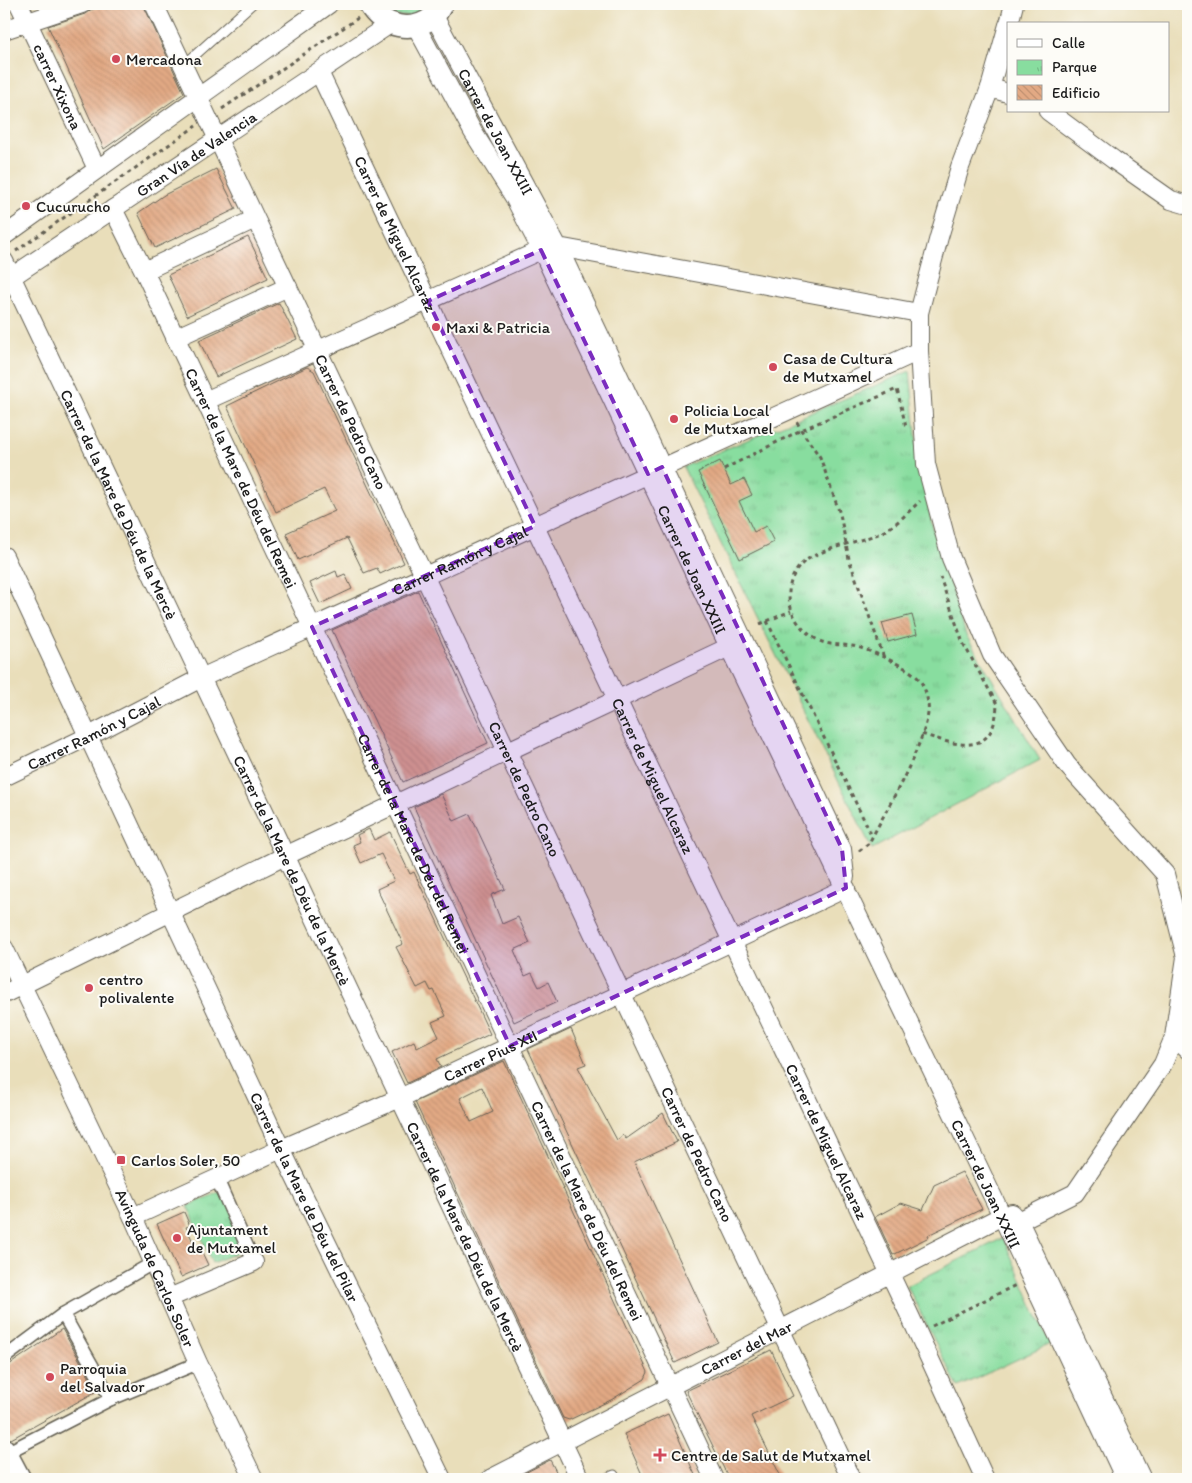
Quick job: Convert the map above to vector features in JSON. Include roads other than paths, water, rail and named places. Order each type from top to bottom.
[{"type":"street","name":"carrer Xixona","points":[[19,4],[97,170]]},
{"type":"street","points":[[4,30],[82,4]]},
{"type":"street","name":"Carrer de Pedro Cano","points":[[154,4],[852,1479]]},
{"type":"street","points":[[4,236],[329,4]]},
{"type":"street","points":[[1009,22],[1014,4]]},
{"type":"street","points":[[367,9],[390,24],[431,15]]},
{"type":"street","name":"Carrer de Joan XXIII","points":[[431,15],[473,132],[548,252],[842,849],[846,888]]},
{"type":"street","name":"Gran Vía de Valencia","points":[[8,280],[390,24]]},
{"type":"street","points":[[1002,1216],[1019,1221],[1076,1193],[1163,1064],[1174,1037],[1187,957],[1164,874],[1066,765],[992,655],[951,558],[926,464],[919,350],[919,313],[960,167],[990,88],[1007,28]]},
{"type":"street","name":"Carrer de Miguel Alcaraz","points":[[319,72],[918,1332],[985,1479]]},
{"type":"street","points":[[990,88],[1007,93]]},
{"type":"street","points":[[1049,112],[1171,200],[1188,206]]},
{"type":"street","name":"Carrer de la Mare de Déu del Remei","points":[[114,209],[714,1479]]},
{"type":"street","points":[[144,270],[255,219]]},
{"type":"street","points":[[205,401],[428,301],[548,252],[919,313]]},
{"type":"street","name":"Carrer de la Mare de Déu de la Mercè","points":[[9,257],[8,280],[201,678],[580,1479]]},
{"type":"street","points":[[175,338],[288,287]]},
{"type":"street","name":"Carrer Ramón y Cajal","points":[[4,777],[89,736],[201,678],[919,350]]},
{"type":"street","name":"Carrer de Joan XXIII","points":[[655,471],[728,647],[846,888],[1031,1278],[1131,1478]]},
{"type":"street","name":"Carrer de la Mare de Déu del Pilar","points":[[4,556],[89,736],[169,913],[281,1149],[442,1479]]},
{"type":"street","points":[[4,994],[285,856],[728,647]]},
{"type":"street","name":"Carrer Pius XII","points":[[133,1217],[281,1149],[400,1098],[846,888]]},
{"type":"street","name":"Avinguda de Carlos Soler","points":[[4,948],[133,1217],[198,1363],[254,1479]]},
{"type":"street","points":[[1174,1037],[1188,1050]]},
{"type":"street","points":[[169,1298],[254,1262],[217,1179]]},
{"type":"street","name":"Carrer de Joan XXIII","points":[[988,1188],[1019,1221],[1131,1478]]},
{"type":"street","name":"Carrer del Mar","points":[[490,1479],[1002,1216]]},
{"type":"street","points":[[4,1358],[63,1314],[153,1263]]},
{"type":"street","points":[[63,1314],[111,1399]]},
{"type":"street","points":[[9,1462],[111,1399],[198,1363]]},
{"type":"lane","points":[[183,66],[252,4]]},
{"type":"place","name":"Mercadona","points":[[116,59]]},
{"type":"place","name":"Cucurucho","points":[[26,206]]},
{"type":"place","name":"Maxi & Patricia","points":[[436,327]]},
{"type":"place","name":"Casa de Cultura de Mutxamel","points":[[773,367]]},
{"type":"place","name":"Policia Local de Mutxamel","points":[[674,419]]},
{"type":"place","name":"centro polivalente","points":[[89,988]]},
{"type":"place","name":"Carlos Soler, 50","points":[[121,1160]]},
{"type":"place","name":"Ajuntament de Mutxamel","points":[[177,1238]]},
{"type":"place","name":"Parroquia del Salvador","points":[[50,1377]]},
{"type":"place","name":"Centre de Salut de Mutxamel","points":[[660,1455]]}]
